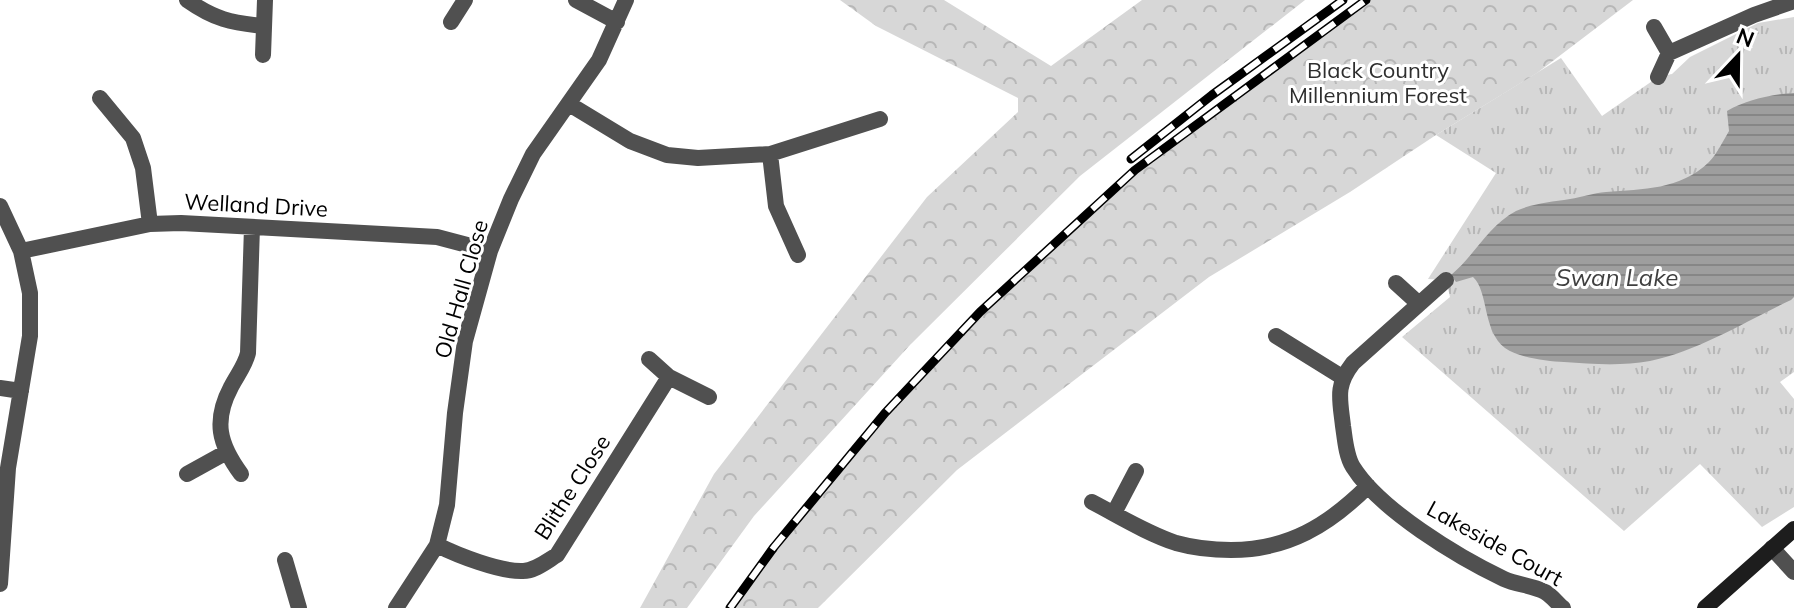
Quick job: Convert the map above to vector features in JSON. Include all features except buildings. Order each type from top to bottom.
[{"type":"street","points":[[187,0],[202,11],[230,23],[264,26]]},
{"type":"street","points":[[263,55],[265,0]]},
{"type":"street","points":[[451,22],[465,0]]},
{"type":"street","points":[[576,0],[617,22]]},
{"type":"street","name":"Old Hall Close","points":[[396,608],[437,545],[447,505],[465,341],[490,251],[533,154],[599,60],[626,0]]},
{"type":"street","points":[[1658,77],[1669,53],[1754,15],[1794,1]]},
{"type":"street","points":[[1654,27],[1669,53]]},
{"type":"street","points":[[100,98],[133,138],[143,168],[150,224]]},
{"type":"street","points":[[569,104],[630,141],[667,155],[698,158],[770,154],[880,119]]},
{"type":"street","points":[[770,154],[776,206],[798,255]]},
{"type":"street","points":[[0,206],[21,251],[30,293],[30,336],[8,468],[0,584]]},
{"type":"street","name":"Welland Drive","points":[[21,251],[150,224],[437,237],[490,251]]},
{"type":"street","points":[[241,474],[225,453],[219,431],[221,412],[229,389],[246,362],[248,353],[252,227]]},
{"type":"street","points":[[1276,336],[1342,377],[1353,363],[1446,280]]},
{"type":"street","points":[[1396,283],[1418,303]]},
{"type":"street","points":[[649,359],[669,377],[709,397]]},
{"type":"street","name":"Blithe Close","points":[[437,545],[461,557],[520,572],[533,570],[557,555],[669,377]]},
{"type":"street","name":"Lakeside Court","points":[[1342,377],[1339,392],[1345,441],[1352,465],[1368,486],[1438,541],[1506,580],[1546,592],[1563,608]]},
{"type":"street","points":[[0,388],[21,391]]},
{"type":"street","points":[[187,474],[225,453]]},
{"type":"street","points":[[1114,513],[1136,471]]},
{"type":"street","points":[[1092,502],[1178,544],[1211,550],[1247,550],[1273,546],[1311,531],[1344,510],[1368,486]]},
{"type":"street","points":[[1705,608],[1794,529]]},
{"type":"street","points":[[1772,548],[1794,572]]},
{"type":"street","points":[[285,560],[299,608]]},
{"type":"green space","name":"Black Country Millennium Forest","points":[[840,0],[944,0],[1051,66],[1142,0],[1305,0],[1080,176],[910,345],[754,516],[687,608],[640,608],[714,474],[927,197],[1018,112],[1018,98],[876,26]]},
{"type":"green space","name":"Black Country Millennium Forest","points":[[1364,0],[1633,0],[1537,73],[1209,277],[957,470],[818,608],[731,608],[882,419],[980,313],[1118,188]]},
{"type":"green space","points":[[1794,17],[1794,372],[1780,382],[1794,399],[1794,507],[1762,527],[1700,464],[1624,531],[1402,337],[1450,297],[1446,280],[1428,279],[1496,173],[1436,135],[1561,58],[1602,116],[1658,77],[1672,74],[1690,57],[1758,23]]},
{"type":"water","name":"Swan Lake","points":[[1794,93],[1794,297],[1791,300],[1704,343],[1650,361],[1629,364],[1557,362],[1525,357],[1505,348],[1493,331],[1482,292],[1473,277],[1456,282],[1451,275],[1497,225],[1516,211],[1536,204],[1597,193],[1647,189],[1686,178],[1709,162],[1717,151],[1729,131],[1727,111],[1759,98]]},
{"type":"railway","points":[[1131,159],[1212,95],[1343,0]]},
{"type":"railway","points":[[730,608],[774,547],[885,413],[980,312],[1135,170],[1366,0]]}]
